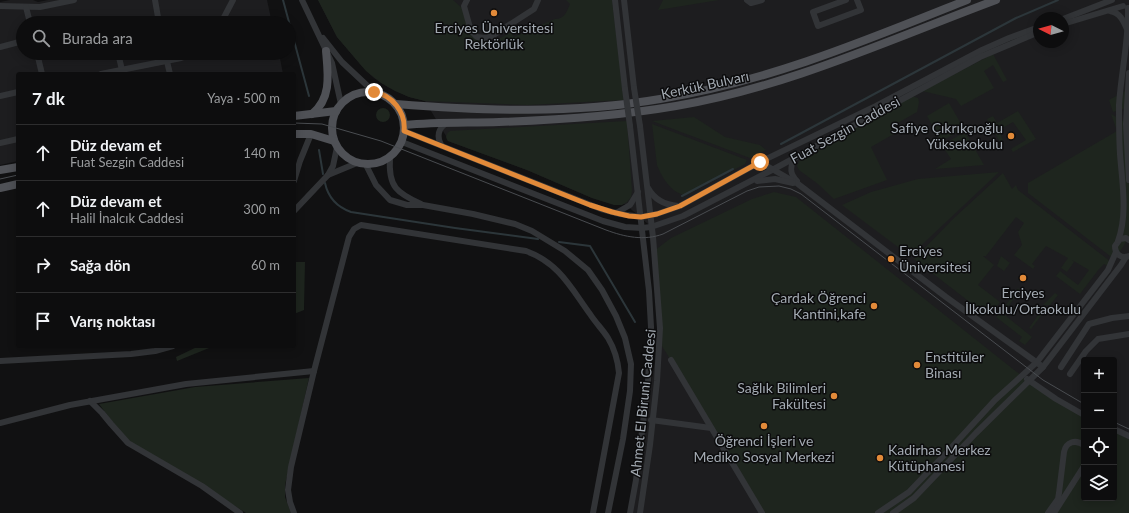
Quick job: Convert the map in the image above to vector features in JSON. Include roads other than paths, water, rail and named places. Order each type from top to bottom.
[{"type":"main road","name":"Kerkük Bulvarı","points":[[396,104],[480,109],[546,110],[597,107],[674,97],[737,83],[797,65],[967,0]]},
{"type":"main road","name":"Kerkük Bulvarı","points":[[404,128],[425,123],[447,124],[531,121],[596,116],[650,110],[701,101],[804,73],[996,0]]},
{"type":"main road","points":[[312,114],[322,104],[328,89],[326,51]]},
{"type":"main road","points":[[365,92],[374,92],[387,97],[396,104],[402,114],[404,128],[402,142],[390,158],[378,164],[362,164],[353,162],[343,155],[336,144],[332,133],[332,120],[344,101],[354,95],[365,92]]},
{"type":"main road","points":[[296,116],[339,108]]},
{"type":"main road","points":[[296,134],[311,134],[336,144]]},
{"type":"main road","points":[[0,170],[16,167]]},
{"type":"main road","points":[[0,188],[16,184]]},
{"type":"street","points":[[0,6],[40,7],[74,0]]},
{"type":"street","points":[[155,0],[158,16]]},
{"type":"street","points":[[225,16],[233,0]]},
{"type":"street","points":[[302,0],[332,63],[339,108]]},
{"type":"street","points":[[467,0],[464,6],[471,31],[475,36],[481,38],[492,36],[534,9],[538,0]]},
{"type":"street","name":"Ahmet El Biruni Caddesi","points":[[615,0],[650,291],[650,364],[636,480],[630,513]]},
{"type":"street","name":"Ahmet El Biruni Caddesi","points":[[624,0],[647,188],[660,328],[659,361],[653,420],[640,513]]},
{"type":"street","points":[[747,0],[751,3],[762,0]]},
{"type":"street","points":[[846,0],[813,12],[818,26],[861,10],[857,0]]},
{"type":"street","points":[[1069,17],[1112,0]]},
{"type":"street","points":[[878,513],[909,492],[995,400],[1037,362],[1105,275],[1116,252],[1115,246],[1122,229],[1123,203],[1119,106],[1128,32],[1124,6],[1069,22]]},
{"type":"street","points":[[26,7],[28,16]]},
{"type":"street","points":[[1108,11],[1114,12],[1120,16],[1128,32]]},
{"type":"street","points":[[315,26],[342,62],[374,92]]},
{"type":"street","name":"Fuat Sezgin Caddesi","points":[[404,128],[442,146],[590,205],[616,213],[641,217],[650,216],[680,206],[760,162],[876,106],[989,47],[1033,29]]},
{"type":"street","name":"Fuat Sezgin Caddesi","points":[[402,142],[603,221],[625,227],[651,227],[683,216],[774,170],[980,57],[1033,35]]},
{"type":"street","points":[[0,47],[16,44]]},
{"type":"street","points":[[39,60],[42,72]]},
{"type":"street","points":[[120,60],[122,70]]},
{"type":"street","points":[[112,72],[167,60],[170,72]]},
{"type":"street","points":[[1129,73],[1126,124],[1129,180]]},
{"type":"street","points":[[0,96],[16,92]]},
{"type":"street","points":[[442,146],[438,138],[439,132],[442,127],[447,124]]},
{"type":"street","points":[[296,174],[311,134]]},
{"type":"street","points":[[0,143],[16,139]]},
{"type":"street","points":[[296,209],[328,175],[333,166],[336,144]]},
{"type":"street","points":[[390,158],[389,172],[394,187],[404,196],[423,205]]},
{"type":"street","points":[[795,158],[791,170],[792,177],[807,190],[946,297],[1043,367]]},
{"type":"street","points":[[760,162],[807,190]]},
{"type":"street","points":[[328,175],[362,164],[376,185],[390,200],[407,205],[423,205],[473,214],[515,224],[532,231],[565,251],[588,270],[602,290],[616,316],[625,338],[631,364],[627,412],[608,513]]},
{"type":"street","points":[[746,184],[775,179],[790,182],[807,190]]},
{"type":"street","points":[[647,188],[652,195],[660,201],[669,205],[680,206]]},
{"type":"street","points":[[616,213],[630,205],[638,192]]},
{"type":"street","points":[[294,513],[289,496],[289,475],[314,370],[349,237],[352,231],[361,225],[409,231],[520,249],[535,254],[553,267],[571,285],[589,313],[608,338],[619,373],[593,513]]},
{"type":"street","points":[[1118,241],[1123,238],[1129,240]]},
{"type":"street","points":[[1116,252],[1120,256],[1128,256]]},
{"type":"street","points":[[893,513],[914,498],[976,433],[1043,367],[1128,256]]},
{"type":"street","points":[[1061,367],[1089,324],[1112,318],[1129,316]]},
{"type":"street","points":[[1070,374],[1086,351],[1098,339],[1129,334]]},
{"type":"street","points":[[1076,344],[1086,351]]},
{"type":"street","points":[[0,361],[131,354],[147,349]]},
{"type":"street","points":[[671,360],[762,513]]},
{"type":"street","points":[[0,423],[90,401],[186,384],[314,370]]},
{"type":"street","points":[[1023,376],[1056,399],[1081,413]]},
{"type":"street","points":[[90,401],[128,444],[202,486],[240,513]]},
{"type":"street","points":[[644,419],[711,428]]},
{"type":"street","points":[[1117,431],[1129,436]]},
{"type":"street","points":[[1048,513],[1058,499],[1064,452],[1066,447],[1070,443],[1081,443]]},
{"type":"street","points":[[1054,513],[1081,471]]},
{"type":"waterway","points":[[283,0],[287,16]]},
{"type":"waterway","points":[[781,144],[1016,18],[1058,0]]},
{"type":"waterway","points":[[296,48],[309,96]]},
{"type":"waterway","points":[[319,150],[323,174]]},
{"type":"waterway","points":[[682,196],[733,169]]},
{"type":"waterway","points":[[325,183],[328,193],[334,201],[341,207],[351,212],[538,239]]},
{"type":"waterway","points":[[559,242],[590,246],[635,322]]},
{"type":"tram line","points":[[296,123],[322,124],[381,141],[606,230],[620,235],[634,237],[642,238],[663,234],[747,191],[759,187],[779,186],[791,189],[801,194],[1043,380],[1081,402]]},
{"type":"tram line","points":[[0,179],[16,175]]},
{"type":"tram line","points":[[1117,423],[1129,429]]},
{"type":"place","name":"Erciyes Üniversitesi Rektörlük","points":[[494,13]]},
{"type":"place","name":"Safiye Çıkrıkçıoğlu Yüksekokulu","points":[[1011,136]]},
{"type":"place","name":"Erciyes Üniversitesi","points":[[891,259]]},
{"type":"place","name":"Erciyes İlkokulu/Ortaokulu","points":[[1023,278]]},
{"type":"place","name":"Çardak Öğrenci Kantini,kafe","points":[[874,306]]},
{"type":"place","name":"Enstitüler Binası","points":[[917,365]]},
{"type":"place","name":"Sağlık Bilimleri Fakültesi","points":[[834,396]]},
{"type":"place","name":"Öğrenci İşleri ve Mediko Sosyal Merkezi","points":[[764,426]]},
{"type":"place","name":"Kadirhas Merkez Kütüphanesi","points":[[880,458]]}]
